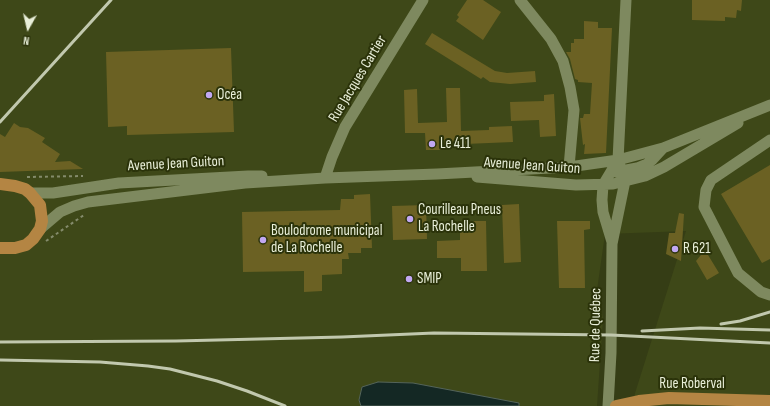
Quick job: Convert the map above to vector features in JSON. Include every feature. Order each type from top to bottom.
[{"type":"main road","points":[[0,184],[15,186],[25,189],[30,193],[40,205],[42,220],[40,229],[33,239],[26,244],[15,248],[0,248]]},
{"type":"main road","name":"Rue Roberval","points":[[616,406],[639,400],[669,398],[770,401]]},
{"type":"street","name":"Rue Jacques Cartier","points":[[325,178],[332,157],[346,127],[423,0]]},
{"type":"street","points":[[520,0],[551,39],[563,60],[574,110],[569,167]]},
{"type":"street","name":"Rue de Québec","points":[[608,406],[611,353],[612,244],[623,176],[618,160],[626,0]]},
{"type":"street","points":[[609,174],[623,176],[645,176],[664,167],[770,105]]},
{"type":"street","name":"Avenue Jean Guiton","points":[[40,229],[60,212],[88,202],[245,184],[325,178],[569,167],[618,160],[663,148],[692,138],[723,124],[754,113]]},
{"type":"street","points":[[770,140],[711,180],[706,190],[704,207],[738,273],[761,292],[770,295]]},
{"type":"street","points":[[623,176],[647,164],[663,148]]},
{"type":"street","name":"Rue de Québec","points":[[612,244],[603,212],[603,185],[618,160]]},
{"type":"street","name":"Avenue Jean Guiton","points":[[438,174],[576,185],[603,185],[623,176]]},
{"type":"street","name":"Avenue Jean Guiton","points":[[30,193],[53,193],[119,183],[248,176],[325,178]]},
{"type":"street","points":[[173,180],[174,192]]},
{"type":"shaded area","points":[[0,0],[770,0],[770,406],[631,406],[686,231],[605,234],[597,290],[603,318],[597,406],[0,406]]},
{"type":"water","points":[[378,382],[413,383],[519,403],[519,406],[361,406],[359,400],[362,387]]},
{"type":"building","points":[[467,0],[483,0],[501,12],[483,40],[456,21],[459,17],[457,15]]},
{"type":"building","points":[[692,0],[742,0],[741,11],[737,10],[736,18],[725,17],[725,21],[692,20]]},
{"type":"building","points":[[584,21],[598,22],[598,28],[612,28],[606,153],[584,154],[585,144],[583,145],[580,118],[583,118],[584,114],[590,114],[592,83],[578,82],[578,80],[575,79],[570,59],[566,52],[571,52],[571,43],[574,43],[574,39],[584,39]]},
{"type":"building","points":[[432,33],[495,71],[507,73],[535,71],[536,82],[510,84],[490,82],[483,77],[481,79],[425,44]]},
{"type":"building","points":[[231,48],[234,132],[127,135],[127,126],[108,127],[106,52]]},
{"type":"building","points":[[446,88],[460,88],[461,131],[489,130],[489,127],[512,126],[513,142],[441,145],[441,150],[426,150],[425,133],[405,133],[404,90],[417,89],[418,123],[447,122]]},
{"type":"building","points":[[554,94],[556,136],[540,137],[539,120],[511,121],[510,102],[544,101],[544,95]]},
{"type":"building","points":[[14,123],[20,127],[28,128],[45,138],[42,142],[60,154],[55,162],[70,161],[83,169],[0,172],[0,134],[5,137]]},
{"type":"building","points":[[770,165],[770,259],[762,263],[721,194]]},
{"type":"building","points":[[370,194],[372,248],[361,248],[361,253],[348,253],[349,259],[342,259],[342,274],[322,275],[322,291],[304,292],[304,271],[243,272],[242,212],[340,210],[341,199],[354,199],[354,195]]},
{"type":"building","points":[[519,204],[521,262],[504,263],[502,205]]},
{"type":"building","points":[[426,205],[427,239],[393,240],[392,206]]},
{"type":"building","name":"R 621","points":[[679,213],[684,214],[681,261],[666,254],[669,233],[675,233]]},
{"type":"building","points":[[460,221],[486,221],[487,271],[461,271],[461,258],[437,258],[437,241],[460,240]]},
{"type":"building","points":[[557,221],[590,221],[590,229],[584,230],[585,288],[559,288]]},
{"type":"building","points":[[705,250],[719,273],[707,280],[696,261]]},
{"type":"railway","points":[[0,122],[111,0]]},
{"type":"railway","points":[[721,324],[740,321],[770,312]]},
{"type":"railway","points":[[642,331],[700,328],[770,330]]},
{"type":"railway","points":[[0,342],[176,341],[434,333],[611,335],[770,343]]},
{"type":"railway","points":[[0,360],[100,362],[170,369],[217,381],[285,406]]},
{"type":"place","name":"Océa","points":[[209,95]]},
{"type":"place","name":"Le 411","points":[[432,144]]},
{"type":"place","name":"Courilleau Pneus La Rochelle","points":[[410,219]]},
{"type":"place","name":"Boulodrome municipal de La Rochelle","points":[[263,240]]},
{"type":"place","name":"R 621","points":[[675,249]]},
{"type":"place","name":"SMIP","points":[[409,279]]}]
